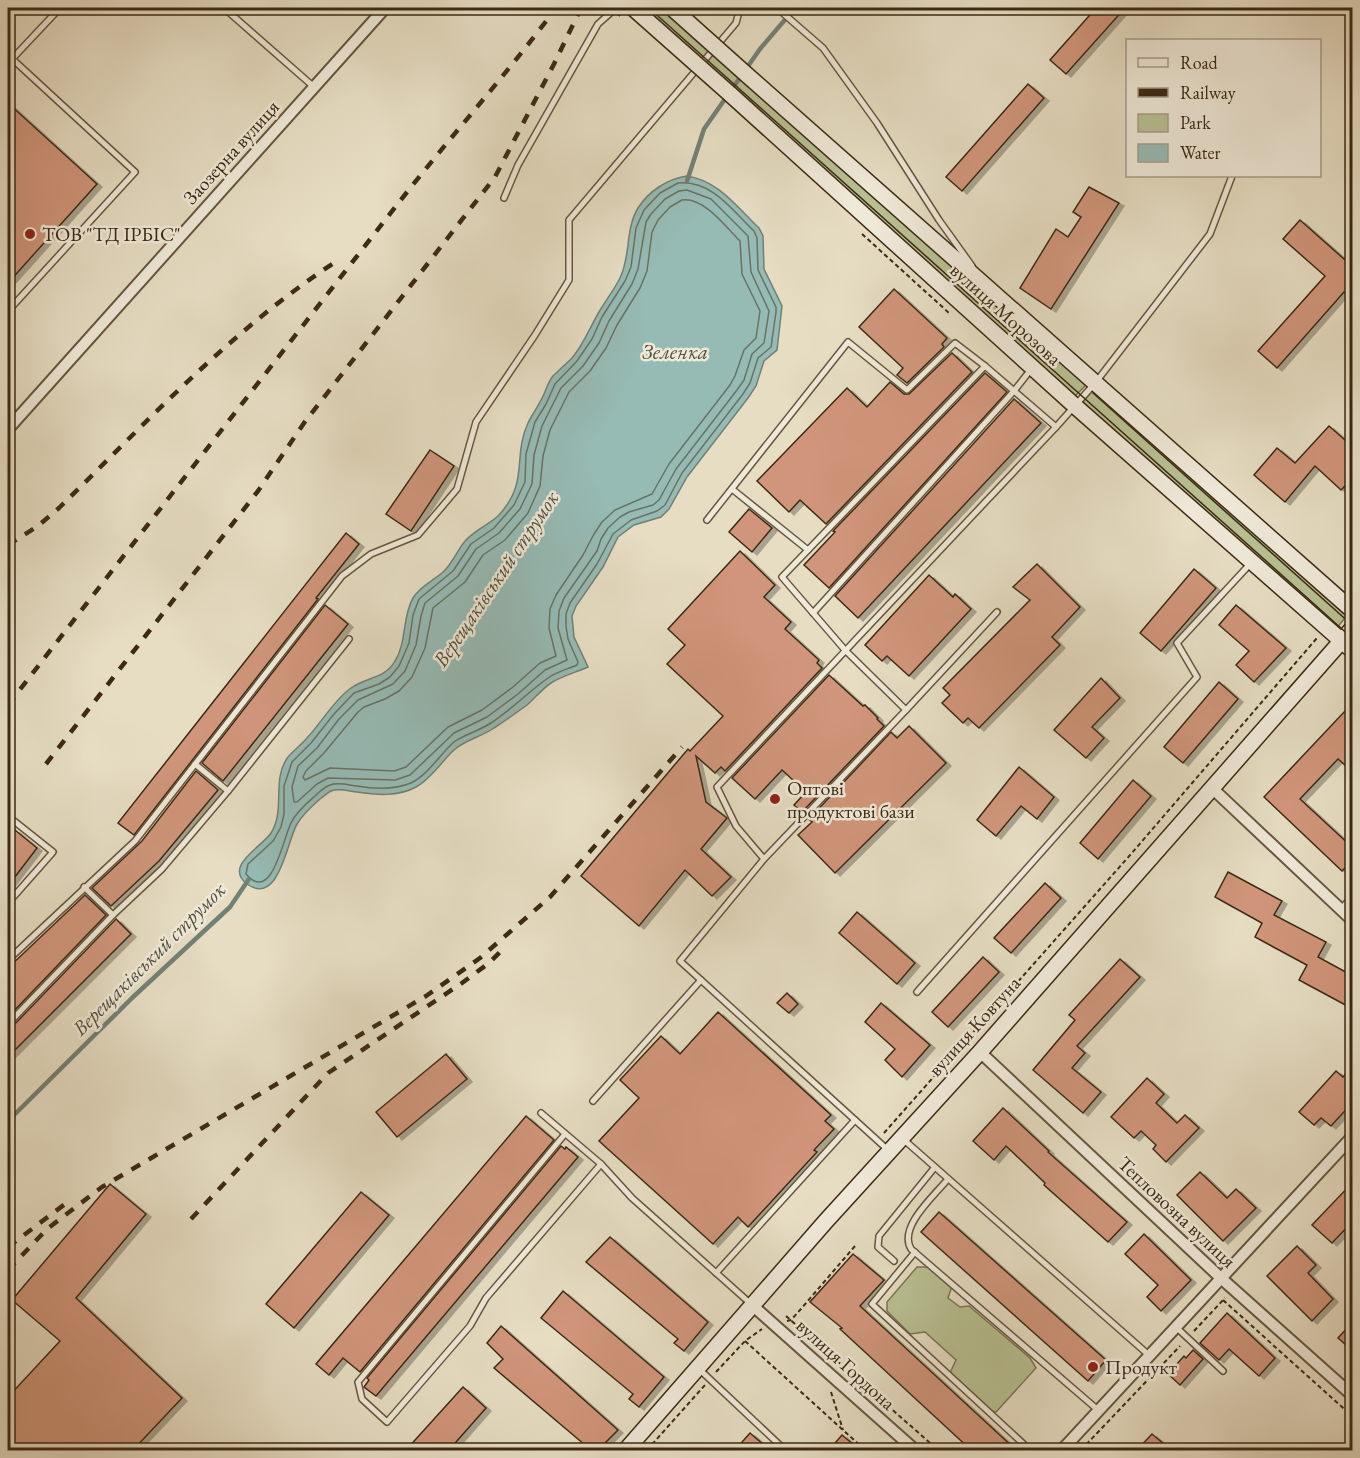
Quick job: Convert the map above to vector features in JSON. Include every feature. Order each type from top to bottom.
[{"type":"main road","name":"вулиця Морозова","points":[[633,8],[1075,406],[1252,562],[1349,640]]},
{"type":"main road","name":"вулиця Морозова","points":[[672,8],[1353,610]]},
{"type":"main road","name":"вулиця Ковтуна","points":[[626,1450],[752,1305],[884,1146],[901,1138],[980,1052],[1212,788],[1349,640]]},
{"type":"street","name":"Заозерна вулиця","points":[[8,429],[385,8]]},
{"type":"street","points":[[1212,788],[1353,920]]},
{"type":"street","name":"Тепловозна вулиця","points":[[980,1052],[1222,1279],[1353,1395]]},
{"type":"street","points":[[1062,1450],[1353,1137]]},
{"type":"street","name":"вулиця Гордона","points":[[752,1305],[915,1450]]},
{"type":"lane","points":[[8,311],[135,172],[10,57],[60,8]]},
{"type":"lane","points":[[224,8],[314,87]]},
{"type":"lane","points":[[504,198],[518,165],[598,24],[616,8]]},
{"type":"lane","points":[[8,960],[135,841],[342,576],[371,554],[418,536],[457,489],[476,422],[569,280],[570,220],[736,23],[740,8]]},
{"type":"lane","points":[[777,8],[823,48],[877,123],[979,278]]},
{"type":"lane","points":[[764,859],[736,826],[717,787],[1096,382],[1210,234],[1232,177]]},
{"type":"lane","points":[[707,520],[848,342],[907,390],[955,342],[1056,427]]},
{"type":"lane","points":[[906,710],[845,650],[782,577],[985,366]]},
{"type":"lane","points":[[813,613],[1014,391],[1032,367]]},
{"type":"lane","points":[[732,489],[808,550]]},
{"type":"lane","points":[[916,992],[1197,677],[1177,643],[1252,562]]},
{"type":"lane","points":[[884,1146],[680,961],[764,859],[997,612]]},
{"type":"lane","points":[[8,1024],[113,915],[162,869],[350,639]]},
{"type":"lane","points":[[195,764],[228,791]]},
{"type":"lane","points":[[8,829],[14,822],[53,852],[8,903]]},
{"type":"lane","points":[[84,887],[113,915]]},
{"type":"lane","points":[[1341,909],[1353,897]]},
{"type":"lane","points":[[593,1101],[701,980]]},
{"type":"lane","points":[[541,1113],[601,1164],[632,1198],[752,1305]]},
{"type":"lane","points":[[716,1273],[855,1120]]},
{"type":"lane","points":[[565,1134],[357,1382],[362,1399],[387,1422],[470,1326],[486,1298],[601,1164]]},
{"type":"lane","points":[[901,1138],[1150,1356]]},
{"type":"lane","points":[[894,1261],[878,1247],[879,1236],[935,1167]]},
{"type":"lane","points":[[948,1179],[909,1228],[907,1240],[915,1252],[1099,1410]]},
{"type":"lane","points":[[915,1252],[872,1304],[1030,1450]]},
{"type":"lane","points":[[1177,1328],[1223,1371]]},
{"type":"lane","points":[[697,1368],[785,1450]]},
{"type":"path","points":[[859,232],[955,319]]},
{"type":"path","points":[[884,1146],[1319,636]]},
{"type":"path","points":[[647,1450],[745,1341],[774,1324],[791,1320],[855,1246]]},
{"type":"path","points":[[1081,1450],[1233,1289]]},
{"type":"path","points":[[1223,1300],[1353,1416]]},
{"type":"path","points":[[786,1316],[938,1450]]},
{"type":"path","points":[[745,1341],[865,1450]]},
{"type":"green space","points":[[642,8],[667,8],[1089,382],[1075,396]]},
{"type":"green space","points":[[1093,390],[1349,613],[1336,629],[1082,403]]},
{"type":"green space","points":[[917,1267],[929,1267],[950,1284],[948,1298],[960,1307],[969,1306],[1030,1358],[1036,1368],[996,1412],[991,1411],[950,1373],[956,1360],[925,1332],[910,1334],[887,1311],[887,1302]]},
{"type":"water","name":"Зеленка","points":[[687,176],[709,183],[718,189],[759,228],[763,236],[764,269],[782,306],[777,350],[764,361],[756,386],[687,477],[669,509],[661,517],[634,525],[618,537],[603,567],[576,606],[572,616],[574,637],[588,667],[551,683],[506,720],[458,747],[426,780],[416,787],[387,794],[340,790],[330,792],[311,807],[297,824],[274,880],[267,887],[258,889],[247,884],[241,877],[242,863],[267,838],[275,824],[278,814],[280,775],[288,757],[345,693],[357,684],[381,675],[391,667],[399,654],[407,613],[413,598],[450,565],[460,548],[473,533],[498,516],[508,504],[517,481],[523,436],[528,423],[551,379],[576,353],[620,278],[626,261],[631,225],[638,208],[647,196],[659,187]]},
{"type":"building","points":[[1096,8],[1125,8],[1066,74],[1050,60]]},
{"type":"building","points":[[1028,84],[1044,98],[962,191],[946,177]]},
{"type":"building","name":"ТОВ \"ТД ІРБІС\"","points":[[8,103],[97,184],[8,283]]},
{"type":"building","points":[[1089,187],[1119,203],[1051,309],[1020,288],[1056,229],[1068,237],[1081,217],[1073,212]]},
{"type":"building","points":[[1300,220],[1353,267],[1353,300],[1344,292],[1277,368],[1258,351],[1325,276],[1283,239]]},
{"type":"building","points":[[894,289],[947,338],[942,344],[944,347],[907,383],[897,375],[903,368],[859,327]]},
{"type":"building","points":[[952,353],[972,372],[826,524],[800,500],[789,512],[757,481],[847,388],[867,407],[890,382],[904,394],[909,394]]},
{"type":"building","points":[[985,373],[1007,392],[829,588],[804,565],[835,532],[833,531]]},
{"type":"building","points":[[1014,399],[1041,423],[858,618],[835,596]]},
{"type":"building","points":[[1329,426],[1353,447],[1353,478],[1341,490],[1315,466],[1285,502],[1254,475],[1277,448],[1295,463]]},
{"type":"building","points":[[430,450],[454,466],[411,531],[386,514]]},
{"type":"building","points":[[749,509],[772,528],[752,552],[729,532]]},
{"type":"building","points":[[346,533],[359,544],[134,835],[118,823]]},
{"type":"building","points":[[740,551],[775,585],[764,597],[791,622],[785,629],[819,660],[817,663],[822,668],[725,771],[721,767],[715,773],[696,756],[706,802],[727,818],[701,849],[731,877],[712,896],[685,870],[639,926],[581,876],[688,749],[690,751],[723,716],[667,664],[685,645],[668,629]]},
{"type":"building","points":[[1037,564],[1080,607],[1052,637],[1060,645],[979,728],[968,718],[963,723],[942,703],[950,695],[943,688],[1030,600],[1013,587]]},
{"type":"building","points":[[1194,569],[1216,588],[1161,651],[1140,633]]},
{"type":"building","points":[[929,575],[953,597],[955,594],[971,609],[909,676],[887,656],[882,661],[865,645]]},
{"type":"building","points":[[325,605],[348,624],[223,781],[202,763]]},
{"type":"building","points":[[1236,605],[1286,648],[1254,682],[1236,665],[1249,651],[1219,625]]},
{"type":"building","points":[[829,675],[863,706],[865,705],[884,726],[802,812],[794,805],[806,792],[782,770],[755,799],[732,778]]},
{"type":"building","points":[[1101,678],[1120,698],[1092,727],[1104,738],[1086,758],[1054,730]]},
{"type":"building","points":[[1219,682],[1238,699],[1183,763],[1164,747]]},
{"type":"building","points":[[1346,710],[1353,716],[1353,772],[1338,759],[1300,799],[1353,848],[1353,860],[1342,871],[1264,797]]},
{"type":"building","points":[[909,726],[946,763],[835,873],[798,835],[812,822],[809,819],[891,732],[897,738]]},
{"type":"building","points":[[1019,767],[1054,797],[1037,819],[1021,806],[996,836],[977,820]]},
{"type":"building","points":[[196,771],[218,790],[159,861],[111,906],[92,888],[142,841]]},
{"type":"building","points":[[1133,780],[1151,796],[1098,859],[1080,843]]},
{"type":"building","points":[[15,830],[37,848],[8,886],[8,839]]},
{"type":"building","points":[[1228,872],[1282,901],[1274,915],[1326,942],[1318,957],[1353,976],[1353,1009],[1299,980],[1307,965],[1255,937],[1262,923],[1215,897]]},
{"type":"building","points":[[1045,883],[1061,898],[1011,953],[994,938]]},
{"type":"building","points":[[85,895],[106,915],[8,1017],[8,968]]},
{"type":"building","points":[[857,912],[915,963],[897,984],[839,933]]},
{"type":"building","points":[[116,919],[131,934],[8,1057],[8,1029]]},
{"type":"building","points":[[983,957],[999,972],[948,1027],[932,1012]]},
{"type":"building","points":[[1120,959],[1140,977],[1077,1046],[1085,1053],[1072,1068],[1101,1092],[1083,1113],[1033,1070],[1075,1020],[1069,1015]]},
{"type":"building","points":[[787,993],[798,1004],[789,1013],[777,1003]]},
{"type":"building","points":[[881,1003],[930,1045],[902,1077],[885,1060],[895,1049],[865,1022]]},
{"type":"building","points":[[718,1012],[831,1115],[825,1121],[834,1129],[814,1150],[817,1152],[748,1227],[738,1217],[713,1244],[599,1141],[639,1098],[620,1080],[661,1036],[680,1054]]},
{"type":"building","points":[[446,1054],[467,1079],[397,1137],[376,1112]]},
{"type":"building","points":[[1353,1066],[1353,1102],[1331,1126],[1321,1118],[1314,1125],[1299,1112],[1336,1071],[1343,1077]]},
{"type":"building","points":[[1147,1078],[1164,1094],[1156,1103],[1177,1123],[1185,1115],[1199,1128],[1166,1162],[1153,1149],[1156,1145],[1141,1131],[1134,1138],[1111,1117]]},
{"type":"building","points":[[1003,1108],[1048,1152],[1127,1222],[1108,1242],[1044,1185],[1045,1183],[1006,1146],[994,1160],[973,1141]]},
{"type":"building","points":[[526,1116],[554,1140],[360,1372],[343,1358],[329,1375],[316,1364]]},
{"type":"building","points":[[561,1146],[565,1149],[566,1147],[578,1157],[376,1396],[364,1387],[369,1380],[367,1378]]},
{"type":"building","points":[[1200,1172],[1227,1198],[1236,1189],[1256,1208],[1223,1241],[1177,1195]]},
{"type":"building","points":[[1353,1182],[1353,1221],[1332,1243],[1312,1225]]},
{"type":"building","points":[[110,1184],[146,1214],[76,1298],[182,1398],[133,1450],[8,1450],[8,1397],[60,1341],[12,1300]]},
{"type":"building","points":[[361,1192],[389,1215],[294,1328],[266,1304]]},
{"type":"building","points":[[939,1212],[1106,1360],[1088,1381],[921,1232]]},
{"type":"building","points":[[1144,1234],[1191,1280],[1161,1311],[1147,1297],[1158,1285],[1125,1254]]},
{"type":"building","points":[[610,1237],[708,1322],[684,1351],[674,1343],[678,1339],[586,1262]]},
{"type":"building","points":[[1297,1246],[1316,1265],[1308,1273],[1333,1299],[1312,1321],[1267,1276]]},
{"type":"building","points":[[853,1254],[884,1280],[860,1306],[1016,1450],[971,1450],[840,1329],[842,1328],[810,1302]]},
{"type":"building","points":[[563,1291],[664,1377],[639,1407],[629,1399],[633,1394],[541,1318]]},
{"type":"building","points":[[1227,1313],[1275,1358],[1259,1376],[1229,1349],[1219,1360],[1200,1343]]},
{"type":"building","points":[[1353,1322],[1353,1351],[1338,1338]]},
{"type":"building","points":[[501,1326],[618,1430],[598,1450],[581,1450],[585,1445],[494,1368],[503,1359],[487,1343]]},
{"type":"building","points":[[1193,1350],[1203,1359],[1180,1385],[1168,1374],[1184,1356],[1186,1358]]},
{"type":"building","points":[[463,1387],[486,1408],[449,1450],[406,1450]]},
{"type":"building","points":[[750,1433],[770,1450],[735,1450]]},
{"type":"building","points":[[1152,1434],[1171,1450],[1137,1450]]},
{"type":"building","points":[[842,1435],[860,1450],[829,1450]]},
{"type":"waterway","name":"Верещаківський струмок","points":[[687,181],[704,129],[760,49],[795,8]]},
{"type":"waterway","name":"Верещаківський струмок","points":[[8,1121],[132,998],[230,907],[249,879]]},
{"type":"tram line","points":[[649,8],[1352,638]]},
{"type":"tram line","points":[[1093,393],[1352,625]]},
{"type":"railway","points":[[8,705],[400,201],[556,8]]},
{"type":"railway","points":[[46,764],[258,491],[304,423],[495,177],[581,8]]},
{"type":"railway","points":[[8,545],[38,526],[59,508],[226,346],[262,316],[337,261]]},
{"type":"railway","points":[[8,1270],[47,1229],[102,1187],[426,996],[480,958],[550,897],[682,747]]},
{"type":"railway","points":[[191,1219],[328,1073],[462,983],[489,963],[504,948]]},
{"type":"railway","points":[[8,1247],[65,1204]]},
{"type":"place","name":"ТОВ \"ТД ІРБІС\"","points":[[30,234]]},
{"type":"place","name":"Оптові продуктові бази","points":[[775,799]]},
{"type":"place","name":"Продукт","points":[[1093,1367]]}]
